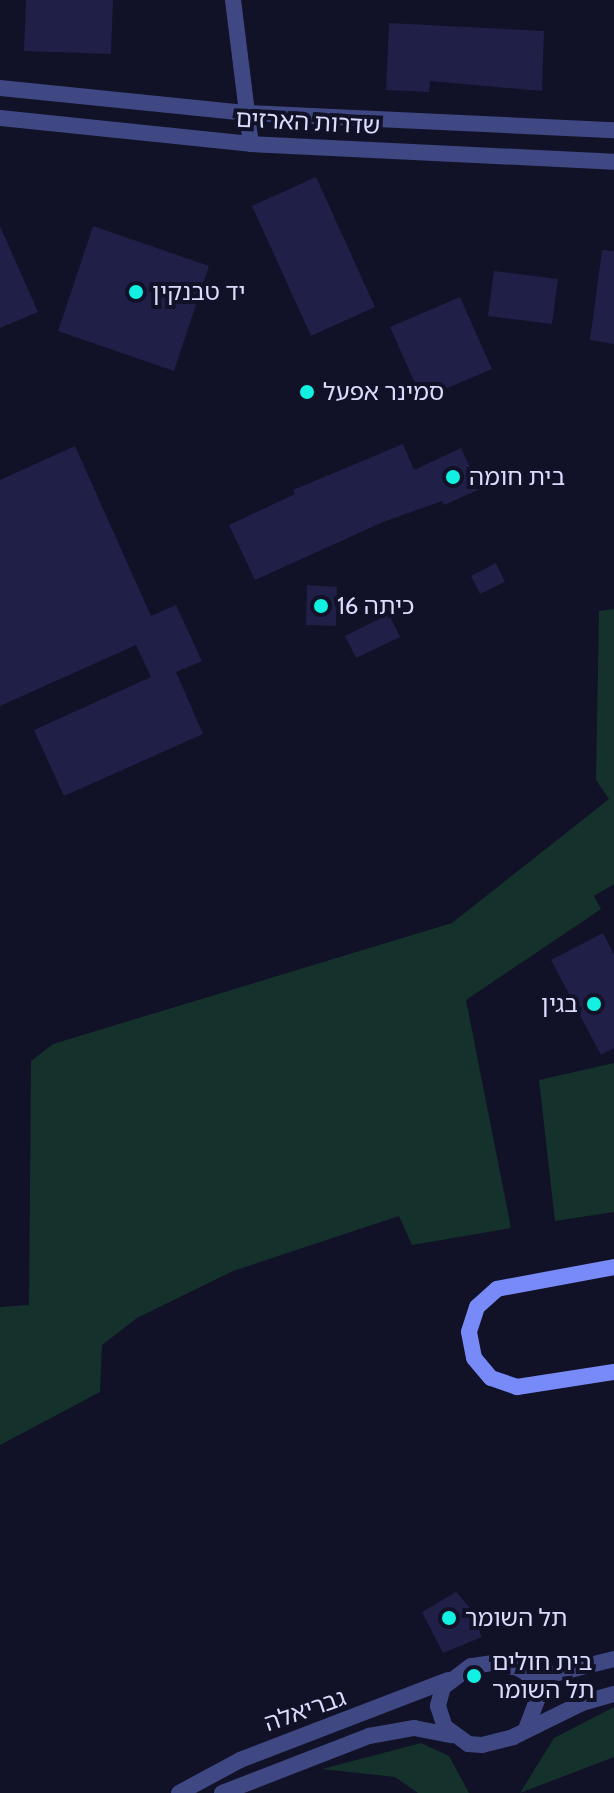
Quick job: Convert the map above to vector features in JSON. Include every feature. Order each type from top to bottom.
[{"type":"main road","points":[[614,1267],[497,1289],[477,1307],[469,1332],[474,1358],[491,1378],[517,1387],[614,1372]]},
{"type":"street","points":[[233,0],[251,144]]},
{"type":"street","name":"שדרות הארזים","points":[[0,88],[248,113],[614,130]]},
{"type":"street","name":"שדרות הארזים","points":[[0,118],[251,144],[614,162]]},
{"type":"street","points":[[614,1659],[554,1674],[483,1663],[449,1679],[438,1706],[453,1736],[482,1745],[614,1694]]},
{"type":"street","points":[[518,1668],[528,1674],[538,1698],[526,1729]]},
{"type":"street","name":"גבריאלה","points":[[179,1793],[240,1760],[449,1679]]},
{"type":"street","name":"גבריאלה","points":[[222,1793],[369,1736],[414,1728],[453,1736]]},
{"type":"green space","points":[[614,609],[614,884],[594,896],[601,909],[466,1000],[511,1228],[412,1245],[399,1216],[233,1271],[137,1318],[102,1345],[100,1392],[0,1445],[0,1307],[29,1305],[31,1061],[53,1044],[452,923],[609,799],[596,780],[599,611]]},
{"type":"green space","points":[[614,1063],[614,1212],[555,1221],[539,1080]]},
{"type":"green space","points":[[614,1707],[614,1757],[520,1793],[554,1738]]},
{"type":"green space","points":[[421,1743],[449,1756],[469,1793],[418,1793],[395,1777],[322,1769]]},
{"type":"building","points":[[26,0],[113,0],[111,54],[24,51]]},
{"type":"building","points":[[389,23],[544,31],[542,91],[430,81],[429,92],[386,90]]},
{"type":"building","points":[[316,177],[375,307],[311,336],[252,206]]},
{"type":"building","points":[[0,226],[38,312],[0,328]]},
{"type":"building","name":"יד טבנקין","points":[[93,226],[209,266],[174,371],[58,331]]},
{"type":"building","points":[[602,250],[614,251],[614,344],[590,340]]},
{"type":"building","points":[[494,271],[558,279],[552,324],[488,316]]},
{"type":"building","points":[[460,297],[492,369],[422,399],[390,327]]},
{"type":"building","points":[[403,444],[414,470],[461,448],[480,489],[444,505],[442,501],[383,522],[255,580],[229,525],[295,494],[293,490]]},
{"type":"building","points":[[75,446],[151,616],[176,605],[202,661],[176,672],[203,734],[64,796],[34,730],[151,677],[136,645],[0,706],[0,480]]},
{"type":"building","points":[[496,563],[505,582],[480,594],[471,576]]},
{"type":"building","name":"כיתה 16","points":[[307,585],[337,587],[336,626],[306,625]]},
{"type":"building","points":[[389,614],[400,637],[356,658],[345,636]]},
{"type":"building","name":"בגין","points":[[603,933],[614,955],[614,1048],[601,1055],[551,960]]},
{"type":"building","points":[[456,1592],[471,1609],[482,1637],[443,1653],[422,1612]]},
{"type":"place","name":"יד טבנקין","points":[[136,292]]},
{"type":"place","name":"סמינר אפעל","points":[[307,392]]},
{"type":"place","name":"בית חומה","points":[[453,477]]},
{"type":"place","name":"כיתה 16","points":[[321,606]]},
{"type":"place","name":"בגין","points":[[594,1004]]},
{"type":"place","name":"תל השומר","points":[[449,1618]]},
{"type":"place","name":"בית חולים תל השומר","points":[[474,1676]]}]
